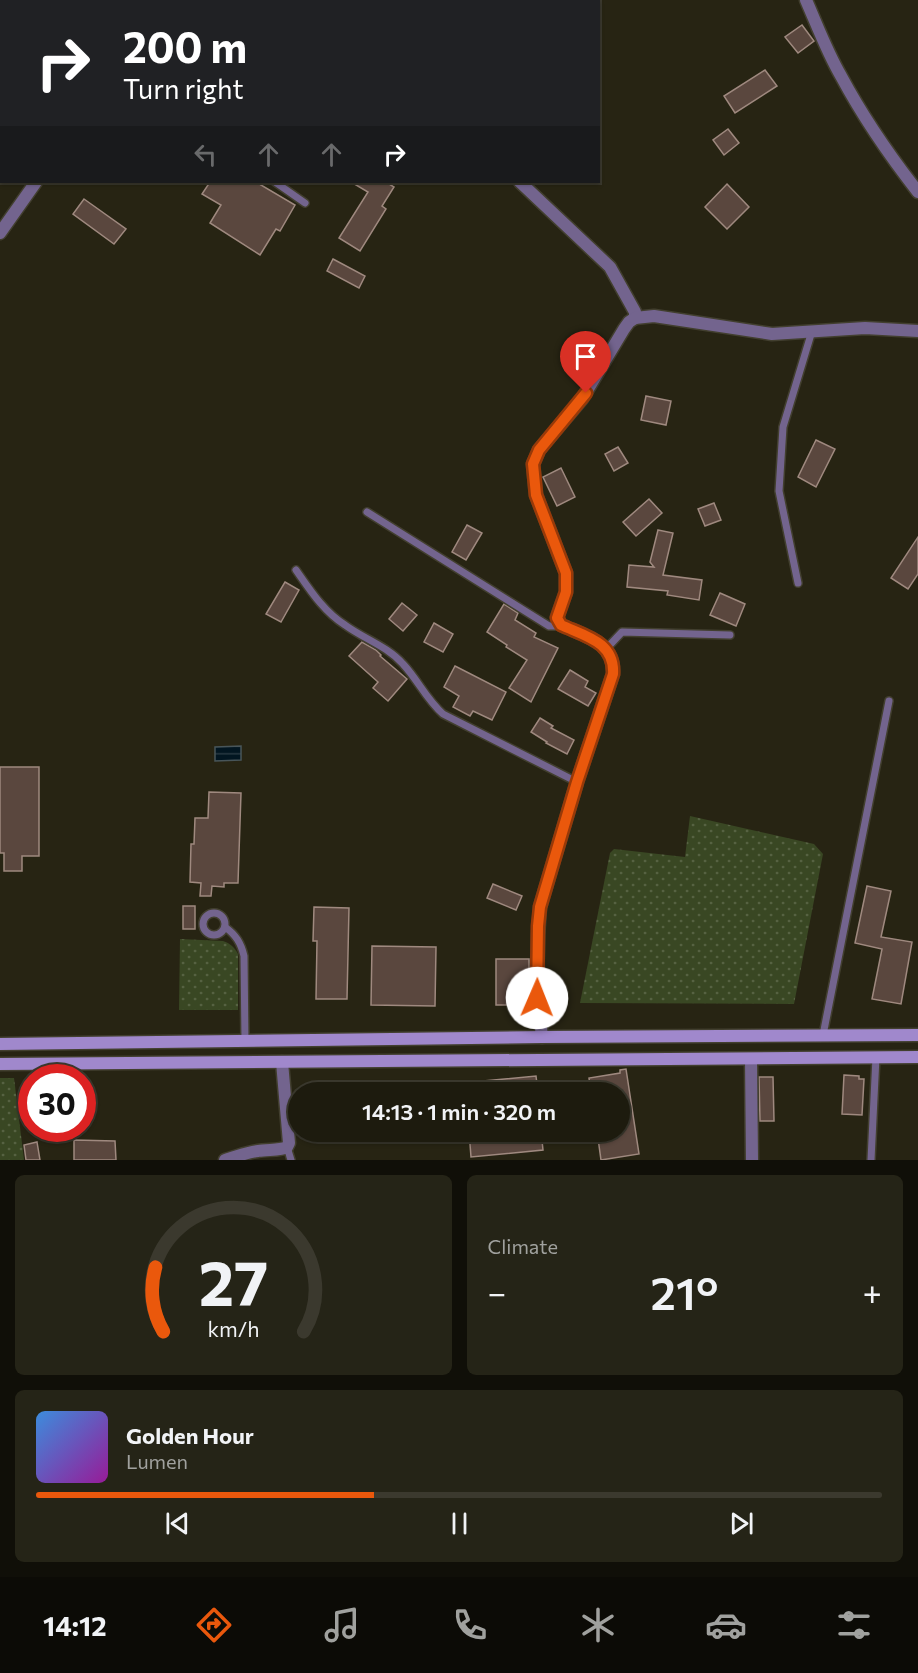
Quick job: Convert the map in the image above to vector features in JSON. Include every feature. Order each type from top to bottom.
[{"type":"main road","points":[[0,1044],[918,1035]]},
{"type":"main road","points":[[342,1040],[343,1062]]},
{"type":"main road","points":[[61,1043],[60,1064],[918,1057]]},
{"type":"main road","points":[[0,1064],[18,1064]]},
{"type":"street","points":[[806,0],[840,76],[890,157],[918,192]]},
{"type":"street","points":[[0,233],[35,183]]},
{"type":"street","points":[[521,183],[610,267],[633,308],[635,318]]},
{"type":"street","points":[[542,1037],[537,998],[540,907],[577,782],[613,674],[614,664],[612,656],[599,643],[561,625],[557,618],[566,592],[566,573],[536,495],[533,464],[544,444],[582,399],[624,329],[635,318],[654,316],[772,334],[864,328],[918,331]]},
{"type":"street","points":[[751,1059],[752,1160]]},
{"type":"street","points":[[225,1160],[255,1151],[283,1150],[287,1147],[289,1143],[282,1062]]},
{"type":"lane","points":[[276,183],[305,203]]},
{"type":"lane","points":[[798,583],[779,491],[783,427],[812,331]]},
{"type":"lane","points":[[367,512],[549,626],[555,626],[559,622]]},
{"type":"lane","points":[[296,570],[320,603],[344,625],[385,648],[404,664],[432,705],[443,714],[577,782]]},
{"type":"lane","points":[[606,649],[622,632],[730,635]]},
{"type":"lane","points":[[823,1035],[889,701]]},
{"type":"lane","points":[[225,927],[236,936],[242,945],[244,956],[245,1041]]},
{"type":"lane","points":[[871,1160],[876,1057]]},
{"type":"lane","points":[[287,1147],[291,1160]]},
{"type":"green space","points":[[690,816],[814,844],[823,854],[794,1004],[580,1003],[610,853],[614,849],[685,857]]},
{"type":"green space","points":[[180,939],[223,941],[235,950],[238,954],[238,1010],[179,1010]]},
{"type":"green space","points":[[0,1078],[14,1078],[18,1111],[18,1142],[22,1142],[24,1160],[0,1160]]},
{"type":"water","points":[[241,746],[241,760],[215,761],[215,747]]},
{"type":"building","points":[[802,25],[814,41],[798,53],[785,37]]},
{"type":"building","points":[[765,70],[777,86],[735,113],[724,96]]},
{"type":"building","points":[[728,129],[739,143],[724,155],[713,140]]},
{"type":"building","points":[[209,183],[258,183],[295,205],[280,231],[276,229],[260,255],[210,223],[221,205],[202,194]]},
{"type":"building","points":[[353,183],[388,183],[394,187],[382,206],[386,209],[360,251],[339,238],[368,192]]},
{"type":"building","points":[[727,184],[749,207],[727,229],[705,207]]},
{"type":"building","points":[[84,199],[126,229],[114,244],[73,214]]},
{"type":"building","points":[[333,259],[365,276],[359,288],[327,271]]},
{"type":"building","points":[[646,396],[671,401],[666,425],[641,420]]},
{"type":"building","points":[[816,440],[835,449],[816,487],[798,477]]},
{"type":"building","points":[[618,447],[628,463],[614,471],[605,454]]},
{"type":"building","points":[[561,468],[575,497],[557,506],[543,477]]},
{"type":"building","points":[[649,499],[662,513],[636,536],[623,522]]},
{"type":"building","points":[[714,503],[721,520],[705,526],[698,509]]},
{"type":"building","points":[[467,525],[482,533],[466,560],[452,552]]},
{"type":"building","points":[[658,530],[673,533],[663,575],[702,580],[699,600],[667,595],[668,591],[627,587],[629,565],[654,567],[650,562]]},
{"type":"building","points":[[918,537],[918,574],[908,589],[891,578]]},
{"type":"building","points":[[285,582],[299,590],[281,622],[266,614]]},
{"type":"building","points":[[720,593],[745,604],[736,626],[710,615]]},
{"type":"building","points":[[402,603],[417,615],[403,631],[389,619]]},
{"type":"building","points":[[504,604],[518,613],[515,620],[536,633],[534,637],[558,648],[531,702],[509,688],[527,660],[487,632]]},
{"type":"building","points":[[434,623],[453,634],[443,652],[424,642]]},
{"type":"building","points":[[362,642],[376,650],[407,679],[388,701],[373,688],[378,682],[349,656]]},
{"type":"building","points":[[455,666],[506,692],[492,720],[473,711],[470,716],[453,707],[459,696],[444,687]]},
{"type":"building","points":[[570,670],[588,681],[585,687],[596,693],[588,706],[558,689]]},
{"type":"building","points":[[540,718],[553,726],[551,728],[574,740],[567,754],[531,732]]},
{"type":"building","points":[[0,767],[39,767],[39,856],[22,856],[22,871],[4,871],[4,853],[0,853]]},
{"type":"building","points":[[209,792],[241,793],[238,883],[224,883],[224,887],[212,886],[211,896],[200,896],[201,883],[190,882],[191,844],[194,844],[195,818],[208,818]]},
{"type":"building","points":[[493,884],[522,896],[516,910],[487,898]]},
{"type":"building","points":[[867,886],[891,891],[881,937],[912,942],[901,1004],[872,999],[882,949],[855,943]]},
{"type":"building","points":[[183,906],[195,906],[195,929],[183,929]]},
{"type":"building","points":[[314,907],[349,908],[347,999],[316,999],[317,941],[313,941]]},
{"type":"building","points":[[372,946],[436,947],[435,1006],[371,1005]]},
{"type":"building","points":[[496,959],[529,959],[529,1005],[496,1005]]},
{"type":"building","points":[[626,1069],[628,1082],[590,1082],[589,1078],[620,1073],[620,1070]]},
{"type":"building","points":[[844,1075],[859,1076],[859,1079],[864,1079],[862,1115],[842,1114]]},
{"type":"building","points":[[536,1076],[537,1082],[472,1082]]},
{"type":"building","points":[[759,1077],[773,1077],[774,1121],[760,1121]]},
{"type":"building","points":[[630,1095],[639,1154],[601,1160],[599,1142],[630,1142]]},
{"type":"building","points":[[115,1141],[116,1160],[74,1160],[74,1142]]},
{"type":"building","points":[[37,1142],[40,1160],[26,1160],[24,1145]]},
{"type":"building","points":[[470,1142],[542,1142],[543,1150],[471,1157]]},
{"type":"route","points":[[537,998],[540,907],[577,782],[613,674],[614,664],[612,656],[599,643],[561,625],[557,618],[566,592],[566,573],[536,495],[533,464],[539,450],[586,393]]}]
